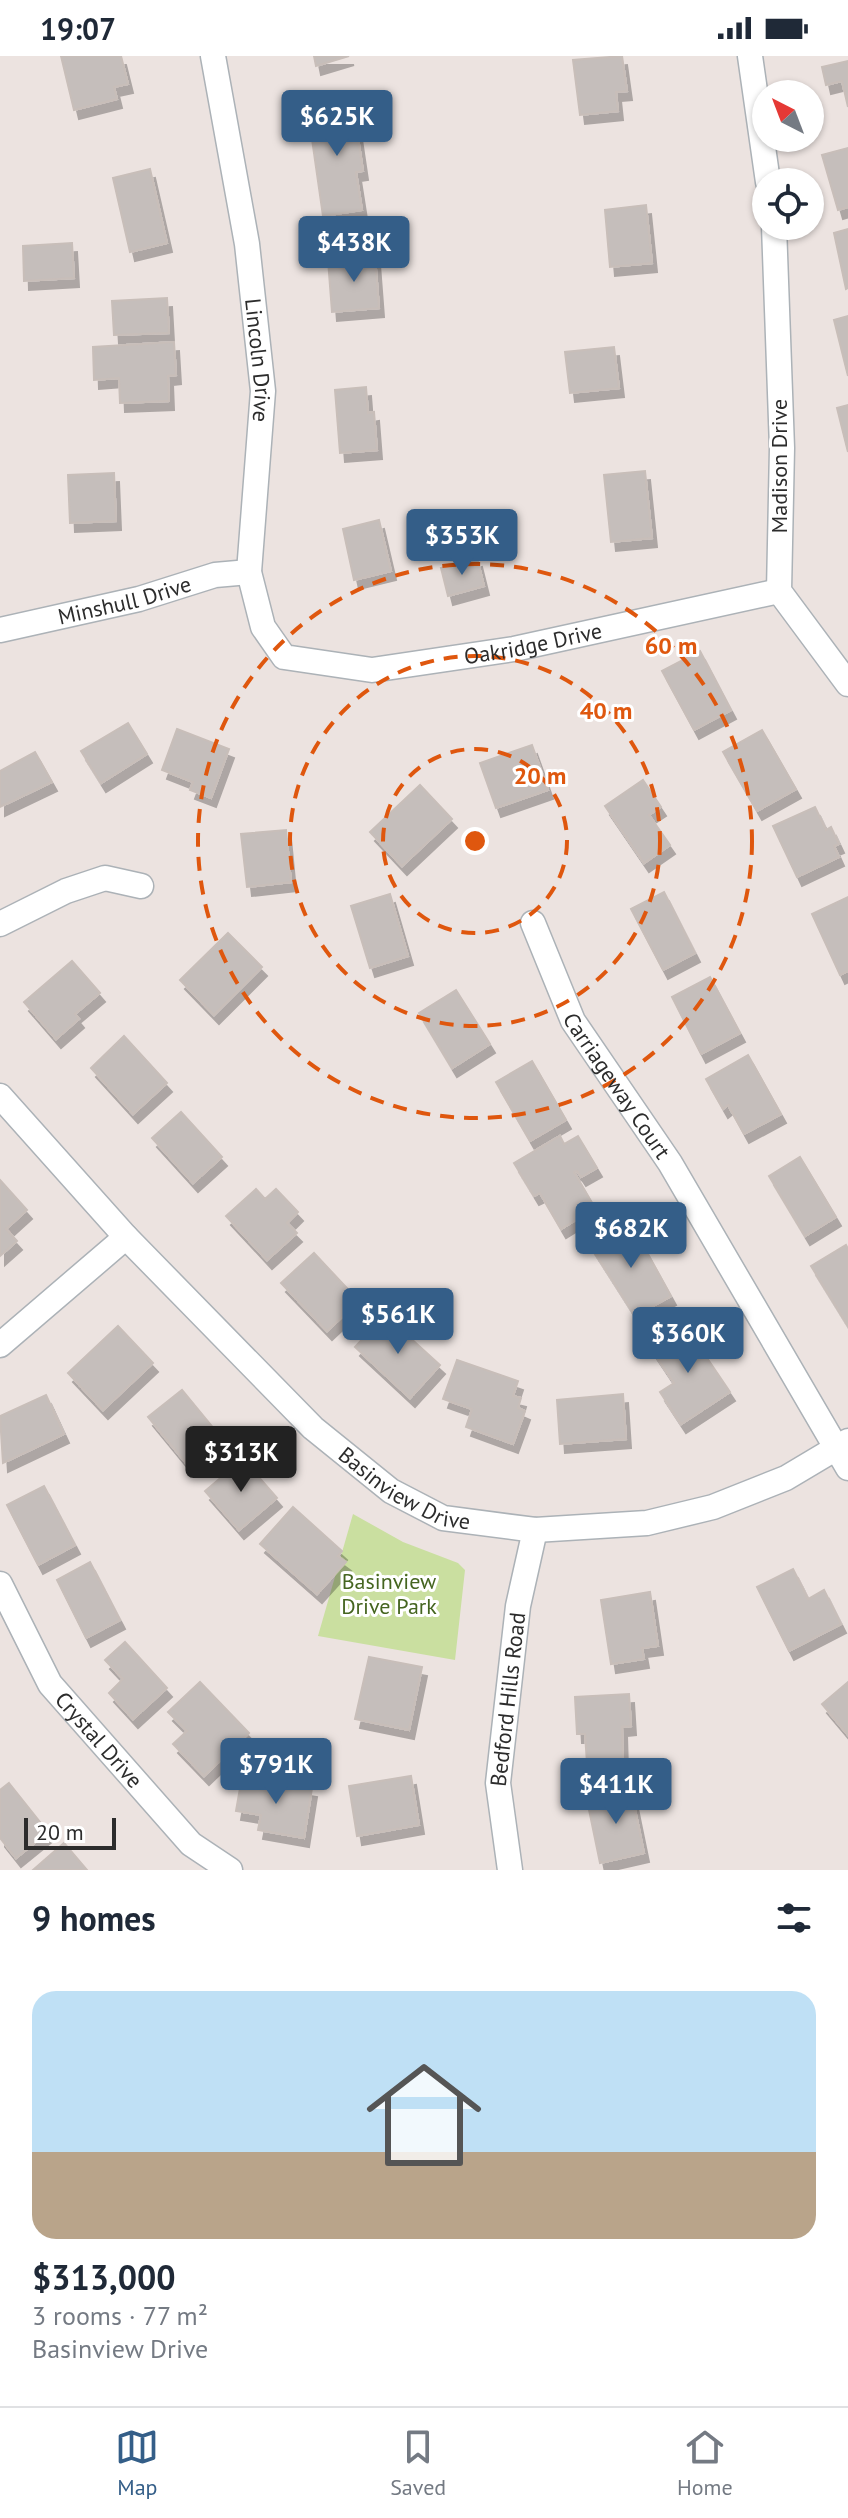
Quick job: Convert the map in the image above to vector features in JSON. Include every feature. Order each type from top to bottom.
[{"type":"street","name":"Lincoln Drive","points":[[213,56],[247,244],[263,391],[249,572],[263,627],[284,657]]},
{"type":"street","points":[[750,56],[766,168]]},
{"type":"street","name":"Madison Drive","points":[[775,240],[782,448],[779,591]]},
{"type":"street","name":"Minshull Drive","points":[[0,630],[139,599],[215,575],[249,572]]},
{"type":"street","points":[[779,591],[848,684]]},
{"type":"street","name":"Oakridge Drive","points":[[284,657],[372,670],[514,649],[779,591]]},
{"type":"street","points":[[0,924],[66,891],[105,878],[141,886]]},
{"type":"street","name":"Carriageway Court","points":[[533,923],[573,1021],[670,1163],[844,1452]]},
{"type":"street","name":"Basinview Drive","points":[[0,1096],[126,1237],[313,1428],[391,1491],[443,1518],[535,1530],[647,1523],[713,1507],[844,1452]]},
{"type":"street","points":[[0,1345],[126,1237]]},
{"type":"street","name":"Bedford Hills Road","points":[[504,1869],[498,1783],[518,1606],[535,1530]]},
{"type":"street","name":"Crystal Drive","points":[[0,1584],[50,1684],[191,1844],[230,1870]]},
{"type":"green space","name":"Basinview Drive Park","points":[[353,1514],[403,1542],[458,1563],[465,1570],[455,1660],[318,1636]]},
{"type":"building","points":[[61,56],[121,56],[128,84],[114,87],[117,99],[74,110]]},
{"type":"building","points":[[314,56],[349,56],[316,66]]},
{"type":"building","points":[[622,56],[627,91],[616,92],[618,111],[580,115],[573,60]]},
{"type":"building","points":[[848,61],[848,107],[842,81],[826,85],[822,67]]},
{"type":"building","points":[[353,104],[363,171],[356,172],[362,210],[323,216],[308,111]]},
{"type":"building","points":[[848,148],[848,207],[838,210],[822,155]]},
{"type":"building","points":[[150,169],[167,243],[130,252],[113,178]]},
{"type":"building","points":[[646,205],[652,263],[610,267],[605,210]]},
{"type":"building","points":[[848,229],[848,288],[846,289],[834,233]]},
{"type":"building","points":[[72,243],[74,278],[24,281],[23,246]]},
{"type":"building","points":[[375,256],[379,308],[332,312],[328,260]]},
{"type":"building","points":[[167,298],[169,333],[114,335],[112,301]]},
{"type":"building","points":[[848,316],[848,376],[834,320]]},
{"type":"building","points":[[174,342],[176,375],[168,376],[169,401],[120,403],[119,378],[94,380],[93,347]]},
{"type":"building","points":[[614,347],[619,388],[570,393],[565,352]]},
{"type":"building","points":[[366,387],[368,413],[374,412],[377,450],[340,453],[335,390]]},
{"type":"building","points":[[848,405],[848,452],[837,408]]},
{"type":"building","points":[[645,471],[652,538],[611,542],[604,475]]},
{"type":"building","points":[[114,473],[116,521],[70,523],[68,475]]},
{"type":"building","points":[[379,520],[391,571],[354,580],[343,529]]},
{"type":"building","points":[[477,558],[484,586],[448,596],[441,568]]},
{"type":"building","points":[[700,651],[731,710],[694,730],[662,671]]},
{"type":"building","points":[[128,723],[147,754],[101,783],[81,751]]},
{"type":"building","points":[[177,729],[229,749],[211,798],[190,790],[193,782],[162,770]]},
{"type":"building","points":[[762,730],[796,789],[757,811],[723,752]]},
{"type":"building","points":[[532,745],[548,790],[496,808],[480,763]]},
{"type":"building","points":[[35,752],[52,782],[0,807],[0,771]]},
{"type":"building","points":[[643,780],[661,807],[649,815],[670,845],[644,863],[605,806]]},
{"type":"building","points":[[420,785],[452,819],[402,866],[370,832]]},
{"type":"building","points":[[815,807],[826,830],[831,827],[839,844],[834,846],[839,857],[797,877],[773,826]]},
{"type":"building","points":[[286,830],[291,882],[247,887],[241,834]]},
{"type":"building","points":[[664,892],[695,953],[663,970],[631,909]]},
{"type":"building","points":[[390,894],[408,956],[370,968],[351,906]]},
{"type":"building","points":[[848,897],[848,971],[840,975],[812,914]]},
{"type":"building","points":[[228,933],[262,967],[214,1015],[180,980]]},
{"type":"building","points":[[72,961],[100,993],[75,1014],[79,1019],[56,1039],[24,1002]]},
{"type":"building","points":[[710,977],[740,1033],[701,1054],[672,997]]},
{"type":"building","points":[[456,990],[490,1044],[452,1068],[419,1013]]},
{"type":"building","points":[[124,1036],[167,1083],[133,1114],[91,1068]]},
{"type":"building","points":[[748,1055],[781,1114],[744,1134],[728,1105],[723,1109],[706,1079]]},
{"type":"building","points":[[532,1061],[566,1120],[530,1141],[496,1082]]},
{"type":"building","points":[[181,1112],[222,1157],[193,1183],[152,1138]]},
{"type":"building","points":[[560,1136],[564,1144],[578,1136],[597,1168],[581,1177],[577,1171],[574,1172],[595,1208],[561,1229],[540,1193],[534,1196],[514,1163]]},
{"type":"building","points":[[800,1157],[836,1217],[805,1236],[769,1176]]},
{"type":"building","points":[[0,1180],[27,1210],[6,1229],[17,1241],[0,1256]]},
{"type":"building","points":[[256,1189],[265,1199],[276,1189],[298,1212],[287,1223],[297,1233],[267,1260],[226,1216]]},
{"type":"building","points":[[622,1227],[626,1233],[634,1229],[671,1296],[635,1316],[590,1245]]},
{"type":"building","points":[[846,1245],[848,1249],[848,1326],[811,1266]]},
{"type":"building","points":[[314,1253],[359,1301],[327,1331],[281,1283]]},
{"type":"building","points":[[385,1315],[440,1365],[410,1398],[355,1347]]},
{"type":"building","points":[[684,1324],[730,1392],[681,1424],[660,1392],[674,1383],[650,1347]]},
{"type":"building","points":[[118,1326],[153,1363],[103,1410],[68,1373]]},
{"type":"building","points":[[457,1360],[518,1381],[513,1396],[521,1398],[518,1408],[525,1411],[513,1444],[466,1427],[472,1409],[443,1399]]},
{"type":"building","points":[[182,1390],[220,1436],[186,1463],[148,1417]]},
{"type":"building","points":[[623,1394],[626,1439],[560,1444],[557,1400]]},
{"type":"building","points":[[46,1395],[64,1434],[3,1463],[0,1416]]},
{"type":"building","points":[[243,1459],[277,1498],[239,1530],[205,1491]]},
{"type":"building","points":[[44,1486],[75,1545],[38,1565],[7,1505]]},
{"type":"building","points":[[293,1507],[342,1551],[338,1556],[346,1562],[317,1594],[260,1544]]},
{"type":"building","points":[[90,1562],[120,1620],[86,1638],[57,1580]]},
{"type":"building","points":[[793,1569],[808,1599],[824,1590],[841,1624],[789,1651],[757,1587]]},
{"type":"building","points":[[650,1592],[658,1646],[642,1648],[644,1659],[611,1664],[601,1600]]},
{"type":"building","points":[[125,1642],[167,1688],[133,1719],[109,1693],[123,1679],[105,1660]]},
{"type":"building","points":[[369,1657],[422,1667],[409,1730],[355,1719]]},
{"type":"building","points":[[200,1682],[249,1733],[204,1776],[173,1744],[187,1731],[168,1712]]},
{"type":"building","points":[[848,1682],[848,1735],[822,1704]]},
{"type":"building","points":[[629,1694],[631,1726],[622,1727],[623,1761],[587,1763],[585,1734],[577,1734],[575,1697]]},
{"type":"building","points":[[411,1776],[419,1825],[357,1836],[349,1786]]},
{"type":"building","points":[[242,1777],[312,1788],[304,1838],[258,1830],[261,1815],[236,1811]]},
{"type":"building","points":[[9,1783],[48,1832],[16,1858],[0,1838],[0,1790]]},
{"type":"building","points":[[631,1790],[644,1853],[600,1863],[587,1800]]},
{"type":"building","points":[[64,1843],[87,1870],[33,1870]]}]
